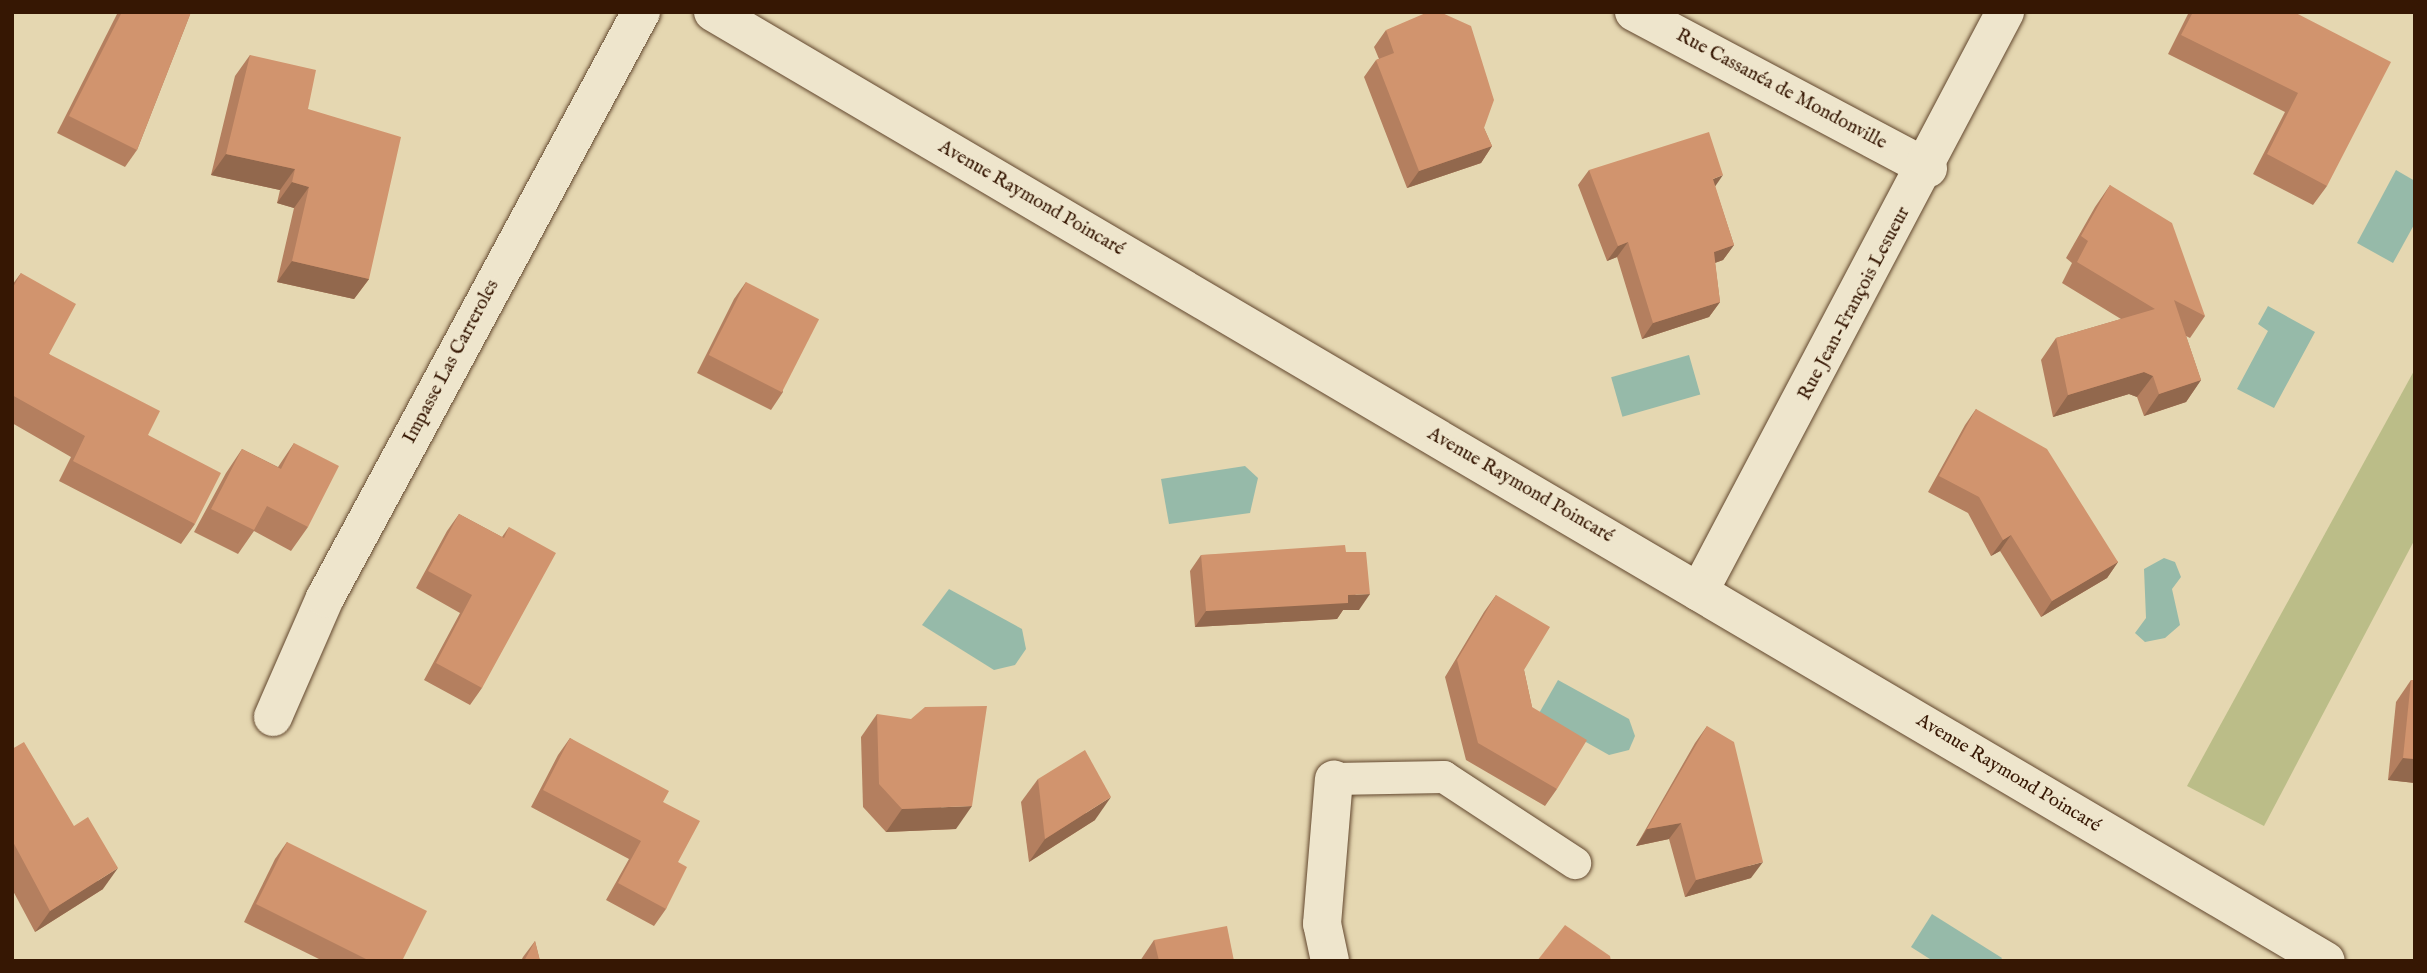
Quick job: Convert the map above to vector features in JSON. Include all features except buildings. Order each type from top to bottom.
[{"type":"street","name":"Impasse Las Carreroles","points":[[273,717],[325,598],[641,12]]},
{"type":"street","name":"Avenue Raymond Poincaré","points":[[713,12],[2326,961]]},
{"type":"street","name":"Rue Cassanéa de Mondonville","points":[[1634,12],[1928,168]]},
{"type":"street","name":"Rue Jean-François Lesueur","points":[[1699,592],[1928,168],[2005,12]]},
{"type":"street","points":[[1330,961],[1322,924],[1334,779]]},
{"type":"lane","points":[[1334,779],[1444,777],[1575,863]]},
{"type":"green space","points":[[2415,369],[2415,539],[2264,826],[2187,786]]},
{"type":"shaded area","points":[[2396,170],[2415,181],[2415,223],[2393,263],[2357,243]]},
{"type":"shaded area","points":[[2268,306],[2315,332],[2274,408],[2237,389],[2268,331],[2258,324]]},
{"type":"shaded area","points":[[1689,355],[1700,394],[1622,417],[1611,377]]},
{"type":"shaded area","points":[[1245,466],[1258,478],[1250,513],[1169,524],[1161,479]]},
{"type":"shaded area","points":[[2164,558],[2175,562],[2181,577],[2172,589],[2180,625],[2165,638],[2145,642],[2135,633],[2146,618],[2144,569]]},
{"type":"shaded area","points":[[949,589],[1022,629],[1026,649],[1015,665],[994,670],[922,625]]},
{"type":"shaded area","points":[[1558,680],[1629,719],[1635,736],[1629,750],[1609,755],[1538,715]]},
{"type":"shaded area","points":[[1932,914],[2002,958],[2000,961],[1933,961],[1911,947]]}]
